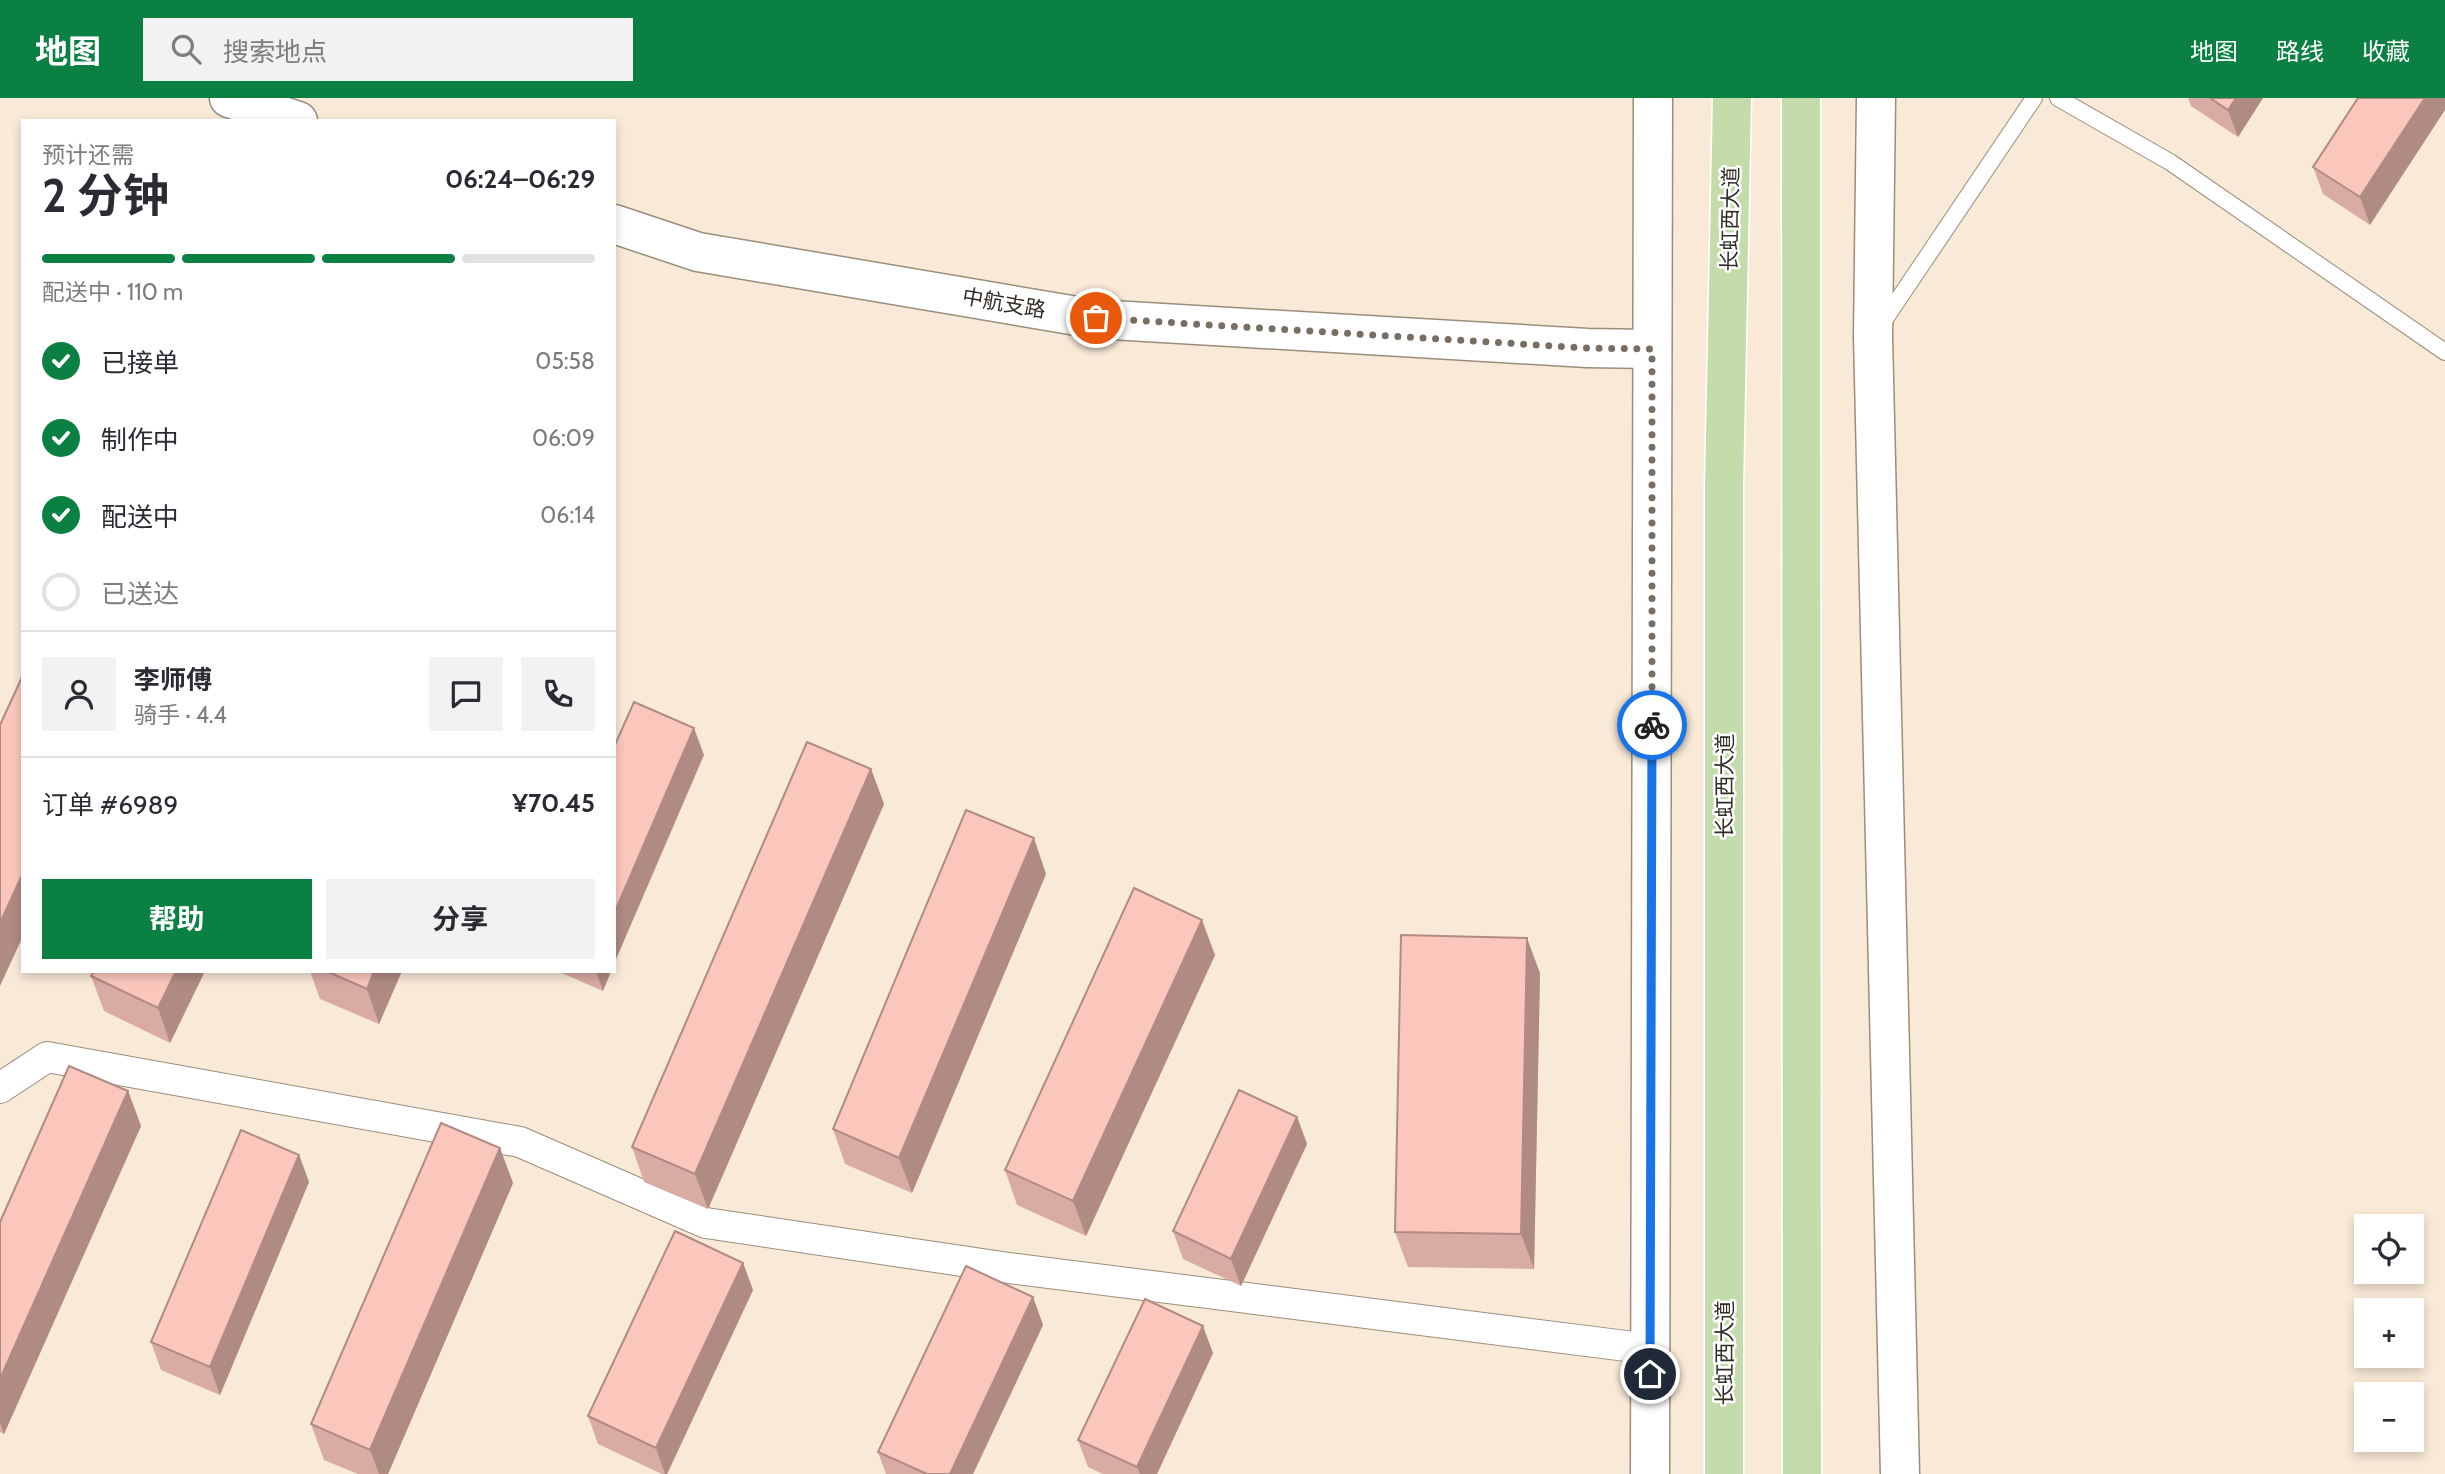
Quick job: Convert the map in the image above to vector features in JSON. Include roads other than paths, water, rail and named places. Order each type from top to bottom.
[{"type":"main road","name":"长虹西大道","points":[[1724,1474],[1724,487],[1732,98]]},
{"type":"main road","points":[[1801,98],[1802,1474]]},
{"type":"street","points":[[229,98],[292,119]]},
{"type":"street","points":[[1650,1474],[1653,98]]},
{"type":"street","points":[[1876,98],[1873,336],[1900,1474]]},
{"type":"street","name":"中航支路","points":[[616,226],[698,252],[1096,318],[1587,348],[1652,349]]},
{"type":"street","points":[[0,1088],[47,1056],[520,1142],[706,1223],[1009,1268],[1650,1349]]},
{"type":"lane","points":[[1873,336],[2034,98]]},
{"type":"lane","points":[[2059,98],[2170,162],[2445,352]]}]
